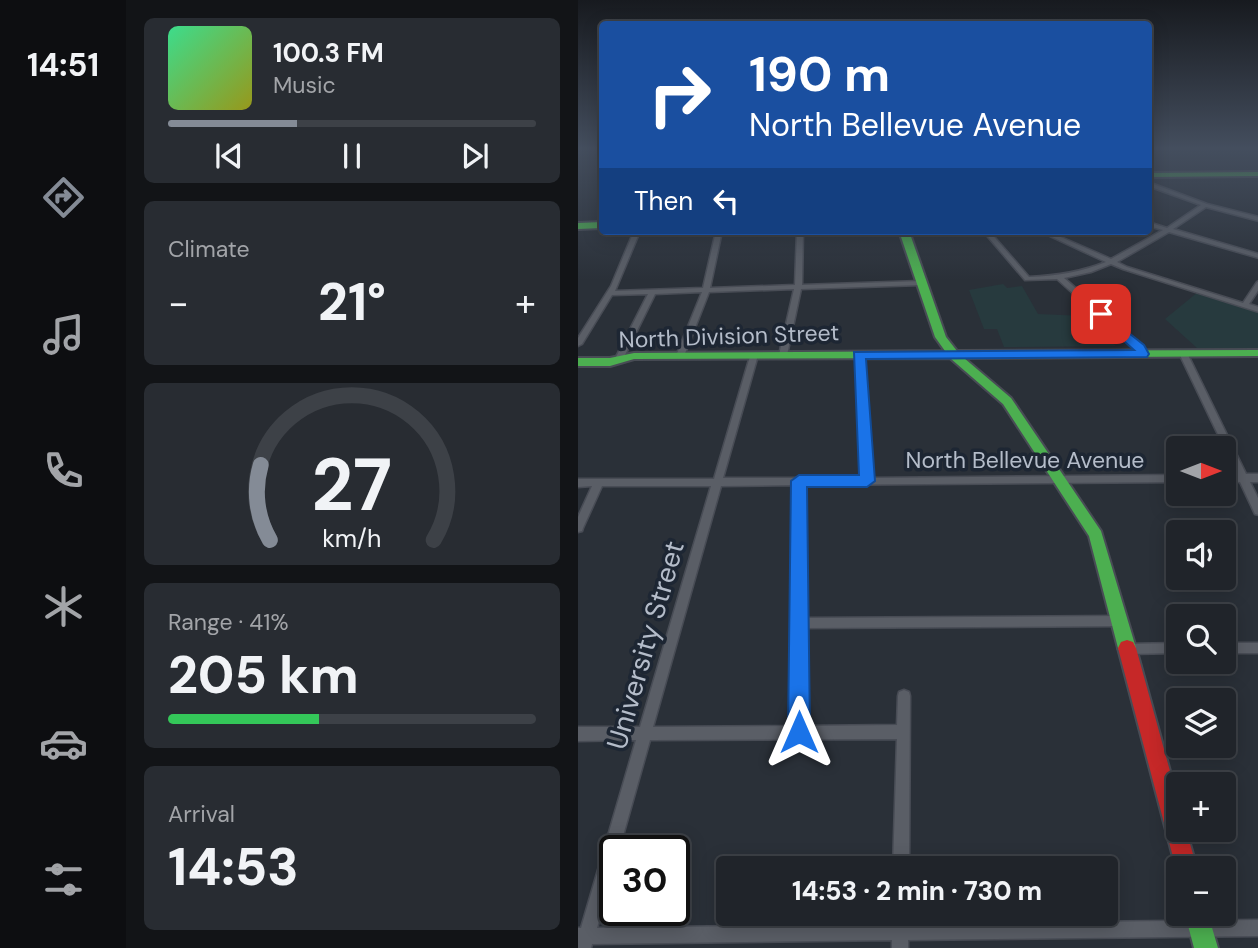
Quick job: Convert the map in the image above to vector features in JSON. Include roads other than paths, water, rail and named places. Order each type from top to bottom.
[{"type":"main road","points":[[578,226],[599,225]]},
{"type":"main road","points":[[905,235],[938,330],[954,355],[1007,401],[1096,535],[1183,856]]},
{"type":"main road","name":"North Division Street","points":[[578,362],[634,356],[1259,352]]},
{"type":"main road","points":[[1200,926],[1206,948]]},
{"type":"street","points":[[1168,191],[1205,205],[1259,219]]},
{"type":"street","points":[[989,235],[1027,279],[1059,277],[1084,272],[1110,262],[1205,205]]},
{"type":"street","points":[[1152,225],[1259,256]]},
{"type":"street","points":[[578,344],[611,293],[635,235]]},
{"type":"street","points":[[680,356],[706,290],[718,235]]},
{"type":"street","points":[[783,355],[798,287],[800,235]]},
{"type":"street","points":[[1051,235],[1110,262],[1259,310]]},
{"type":"street","points":[[1059,277],[1143,354]]},
{"type":"street","points":[[611,293],[922,283]]},
{"type":"street","points":[[1244,306],[1259,283]]},
{"type":"street","points":[[619,359],[652,292]]},
{"type":"street","points":[[1183,353],[1259,510]]},
{"type":"street","name":"University Street","points":[[583,940],[754,355]]},
{"type":"street","points":[[859,355],[867,481]]},
{"type":"street","points":[[1236,478],[1259,478]]},
{"type":"street","name":"North Bellevue Avenue","points":[[578,482],[1166,479]]},
{"type":"street","points":[[799,481],[799,732]]},
{"type":"street","points":[[578,528],[599,482]]},
{"type":"street","points":[[799,624],[1120,621]]},
{"type":"street","points":[[1128,649],[1166,648]]},
{"type":"street","points":[[1236,648],[1259,648]]},
{"type":"street","points":[[901,856],[904,696]]},
{"type":"street","points":[[578,734],[903,732]]},
{"type":"street","points":[[583,940],[900,940],[1166,923]]},
{"type":"street","points":[[1236,925],[1259,928]]}]
